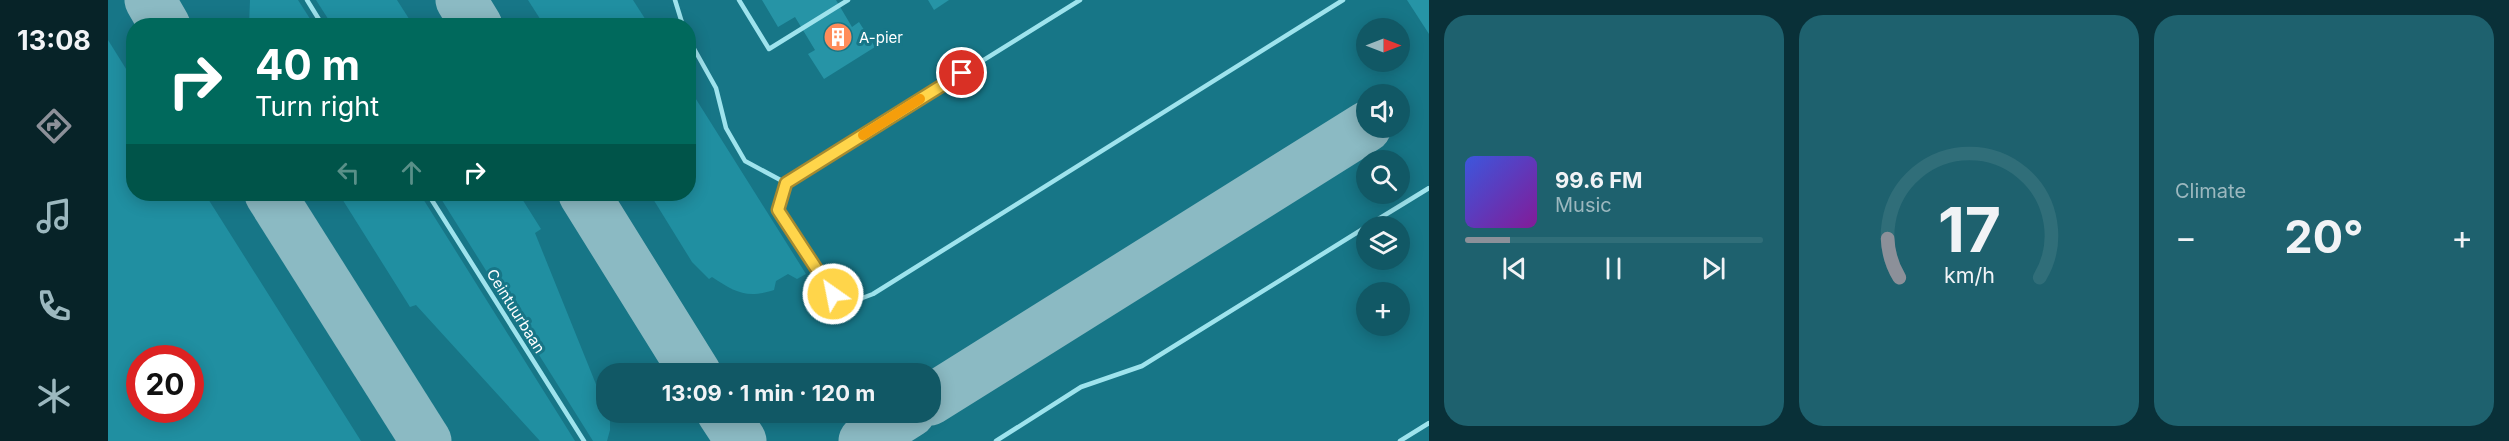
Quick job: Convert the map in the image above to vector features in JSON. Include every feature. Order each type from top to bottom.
[{"type":"lane","points":[[307,0],[317,18]]},
{"type":"lane","points":[[675,0],[681,18]]},
{"type":"lane","points":[[739,0],[769,49],[848,0]]},
{"type":"lane","points":[[1080,0],[786,183],[778,210],[841,306],[873,294],[1343,0]]},
{"type":"lane","points":[[696,52],[716,88],[726,128],[745,162],[786,183]]},
{"type":"lane","points":[[1384,216],[1429,188]]},
{"type":"lane","name":"Ceintuurbaan","points":[[432,201],[584,441]]},
{"type":"lane","points":[[996,441],[1082,387],[1142,366],[1356,234]]},
{"type":"lane","points":[[1401,441],[1429,423]]},
{"type":"shaded area","points":[[250,0],[298,0],[310,18],[249,18]]},
{"type":"shaded area","points":[[316,0],[397,0],[409,18],[328,18]]},
{"type":"shaded area","points":[[528,0],[633,0],[645,18],[540,18]]},
{"type":"shaded area","points":[[108,40],[126,69],[126,201],[209,201],[361,441],[108,441]]},
{"type":"shaded area","points":[[696,99],[806,274],[797,279],[788,274],[776,281],[774,290],[748,294],[727,287],[712,277],[709,279],[692,262],[654,201],[696,201]]},
{"type":"shaded area","points":[[343,201],[424,201],[575,441],[540,441],[416,305],[410,307]]},
{"type":"shaded area","points":[[442,201],[523,201],[541,229],[535,233],[596,384],[596,423],[610,423],[607,441],[593,441]]},
{"type":"building","name":"A-pier","points":[[762,0],[836,0],[852,27],[859,22],[875,47],[824,79],[808,54],[815,50],[795,17],[778,27]]},
{"type":"building","name":"A-pier","points":[[928,0],[949,0],[934,10]]},
{"type":"building","points":[[1407,0],[1429,0],[1429,34]]},
{"type":"taxiway","points":[[150,0],[160,18]]},
{"type":"taxiway","points":[[461,0],[472,18]]},
{"type":"taxiway","points":[[941,393],[1356,133]]},
{"type":"taxiway","points":[[274,201],[426,441]]},
{"type":"taxiway","points":[[588,201],[689,363]]},
{"type":"taxiway","points":[[729,423],[741,441]]},
{"type":"taxiway","points":[[864,441],[893,423]]},
{"type":"slow traffic","points":[[863,135],[920,99]]},
{"type":"place","name":"A-pier","points":[[838,37]]},
{"type":"route","points":[[833,294],[778,210],[786,183],[962,73]]}]
